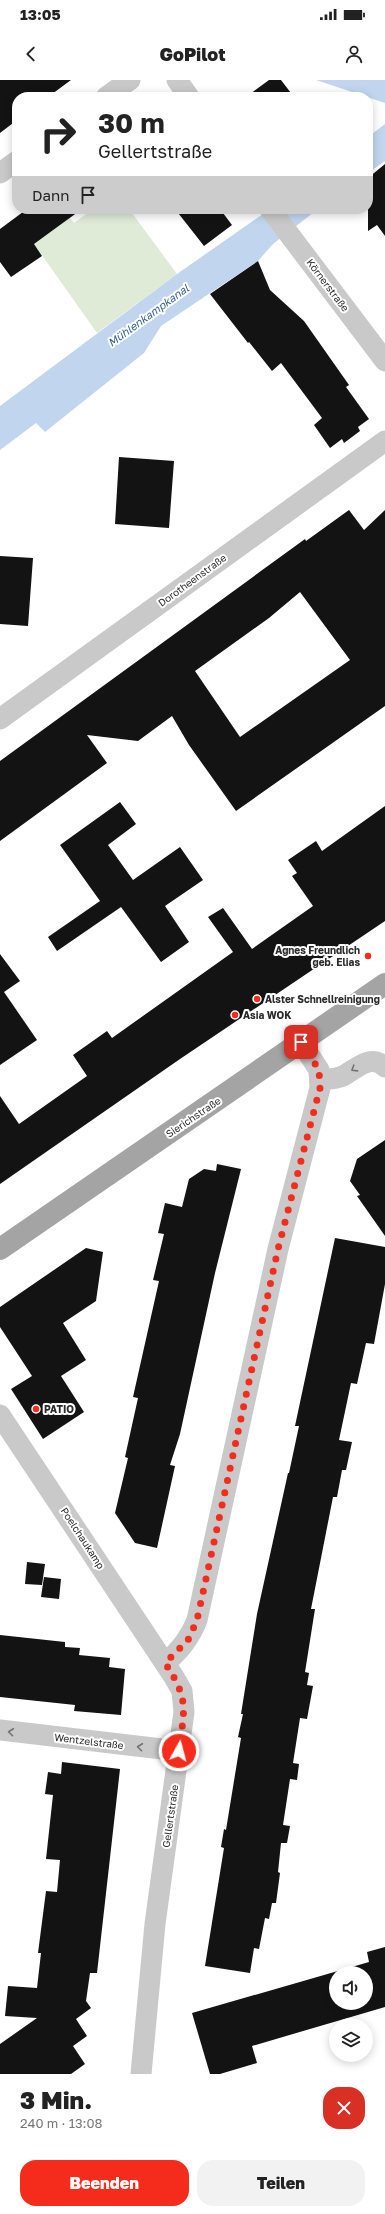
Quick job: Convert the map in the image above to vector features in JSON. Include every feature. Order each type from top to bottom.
[{"type":"main road","name":"Sierichstraße","points":[[0,1249],[385,984]]},
{"type":"street","points":[[113,92],[130,80]]},
{"type":"street","points":[[177,80],[185,92]]},
{"type":"street","points":[[0,173],[12,165]]},
{"type":"street","name":"Körnerstraße","points":[[274,214],[385,361]]},
{"type":"street","name":"Dorotheenstraße","points":[[0,719],[385,441]]},
{"type":"street","points":[[165,1663],[188,1640],[197,1620],[278,1249],[321,1080],[316,1065],[301,1042]]},
{"type":"street","points":[[321,1080],[342,1076],[369,1061],[375,1061],[385,1067]]},
{"type":"street","name":"Poelchaukamp","points":[[0,1414],[165,1663]]},
{"type":"street","name":"Gellertstraße","points":[[141,2074],[155,1924],[179,1751],[183,1697],[178,1684],[165,1663]]},
{"type":"street","name":"Wentzelstraße","points":[[0,1730],[179,1751]]},
{"type":"green space","points":[[86,214],[133,214],[177,274],[97,333],[34,244],[70,218],[74,223]]},
{"type":"water","points":[[316,80],[385,80],[385,103],[373,99],[373,92],[352,92]]},
{"type":"water","points":[[385,124],[385,161],[373,169],[373,133]]},
{"type":"water","name":"Mühlenkampkanal","points":[[263,214],[312,214],[273,244],[258,261],[161,326],[144,353],[45,432],[36,423],[0,450],[0,406],[177,274]]},
{"type":"building","points":[[0,80],[71,80],[55,92],[12,92],[12,124],[0,133]]},
{"type":"building","points":[[269,80],[281,80],[290,92],[253,92]]},
{"type":"building","points":[[385,164],[385,236],[377,225],[368,231],[368,214],[373,214],[373,174]]},
{"type":"building","points":[[20,214],[75,214],[34,244],[42,256],[11,277],[0,262],[0,229]]},
{"type":"building","points":[[179,214],[224,214],[232,225],[204,246]]},
{"type":"building","points":[[258,261],[270,290],[304,321],[349,385],[346,387],[369,419],[358,427],[360,431],[344,443],[342,439],[330,448],[314,425],[322,418],[281,363],[272,371],[210,294]]},
{"type":"building","points":[[119,457],[174,461],[169,528],[115,524]]},
{"type":"building","points":[[349,510],[364,530],[385,510],[385,706],[236,811],[189,745],[172,716],[138,741],[87,735],[107,763],[0,841],[0,761],[305,539],[306,541]],"holes":[[[300,592],[350,660],[240,737],[195,671],[269,618]]]},
{"type":"building","points":[[0,556],[33,558],[28,626],[0,624]]},
{"type":"building","points":[[120,802],[136,824],[108,845],[133,880],[180,847],[203,880],[165,906],[189,942],[161,962],[121,907],[57,951],[48,937],[100,901],[60,845]]},
{"type":"building","points":[[385,806],[385,921],[180,1059],[0,1184],[0,1096],[19,1124],[87,1076],[73,1055],[107,1031],[112,1038],[233,952],[208,917],[223,908],[252,949],[313,906],[292,876],[297,873],[288,860],[316,841],[322,851]]},
{"type":"building","points":[[0,954],[20,981],[4,992],[37,1040],[0,1065]]},
{"type":"building","points":[[385,1140],[385,1236],[357,1196],[360,1195],[350,1181],[357,1159]]},
{"type":"building","points":[[217,1164],[241,1169],[215,1273],[180,1434],[170,1465],[175,1466],[157,1548],[135,1543],[115,1513],[128,1458],[125,1457],[138,1398],[133,1397],[159,1281],[153,1280],[164,1234],[158,1233],[165,1203],[182,1207],[189,1179],[204,1169],[216,1171]]},
{"type":"building","points":[[335,1238],[385,1247],[385,1284],[374,1344],[366,1343],[357,1384],[351,1383],[339,1440],[352,1442],[346,1470],[342,1470],[337,1497],[333,1497],[311,1609],[315,1609],[305,1672],[309,1673],[307,1685],[313,1686],[307,1719],[300,1718],[293,1763],[299,1764],[297,1780],[290,1779],[283,1825],[290,1826],[287,1843],[281,1843],[278,1872],[280,1873],[276,1903],[272,1903],[269,1919],[265,1918],[259,1949],[254,1948],[250,1973],[205,1966],[224,1848],[221,1847],[224,1829],[226,1830],[241,1738],[238,1737],[243,1714],[241,1714],[257,1614],[299,1426],[295,1426]]},
{"type":"building","points":[[86,1248],[103,1252],[96,1301],[63,1323],[86,1360],[61,1376],[84,1412],[43,1439],[11,1389],[32,1376],[0,1327],[0,1307]]},
{"type":"building","points":[[27,1562],[45,1564],[42,1585],[25,1584]]},
{"type":"building","points":[[44,1577],[61,1579],[59,1599],[41,1597]]},
{"type":"building","points":[[0,1635],[65,1642],[65,1647],[80,1648],[79,1655],[110,1658],[109,1667],[125,1669],[121,1715],[74,1711],[75,1705],[0,1697]]},
{"type":"building","points":[[62,1762],[120,1769],[97,1973],[90,1973],[86,2001],[91,2008],[76,2019],[87,2036],[73,2046],[85,2064],[71,2074],[0,2074],[0,2044],[37,2018],[5,2016],[8,1986],[37,1988],[41,1953],[38,1953],[46,1891],[57,1892],[60,1860],[46,1859],[53,1795],[45,1794],[48,1772],[61,1774]]},
{"type":"building","points":[[385,1947],[385,2007],[347,2018],[329,2018],[329,2023],[252,2046],[257,2063],[220,2074],[210,2074],[192,2013],[329,1974],[329,2010],[373,2010],[373,1966],[355,1966],[369,1962],[367,1952]]},
{"type":"place","name":"Agnes Freundlich geb. Elias","points":[[368,956]]},
{"type":"place","name":"Alster Schnellreinigung","points":[[257,999]]},
{"type":"place","name":"Asia WOK","points":[[235,1015]]},
{"type":"place","name":"PATIO","points":[[36,1409]]},
{"type":"route","points":[[179,1751],[184,1712],[183,1697],[182,1691],[165,1663],[176,1654],[188,1640],[197,1620],[278,1249],[320,1088],[321,1080],[319,1070],[301,1042]]}]
